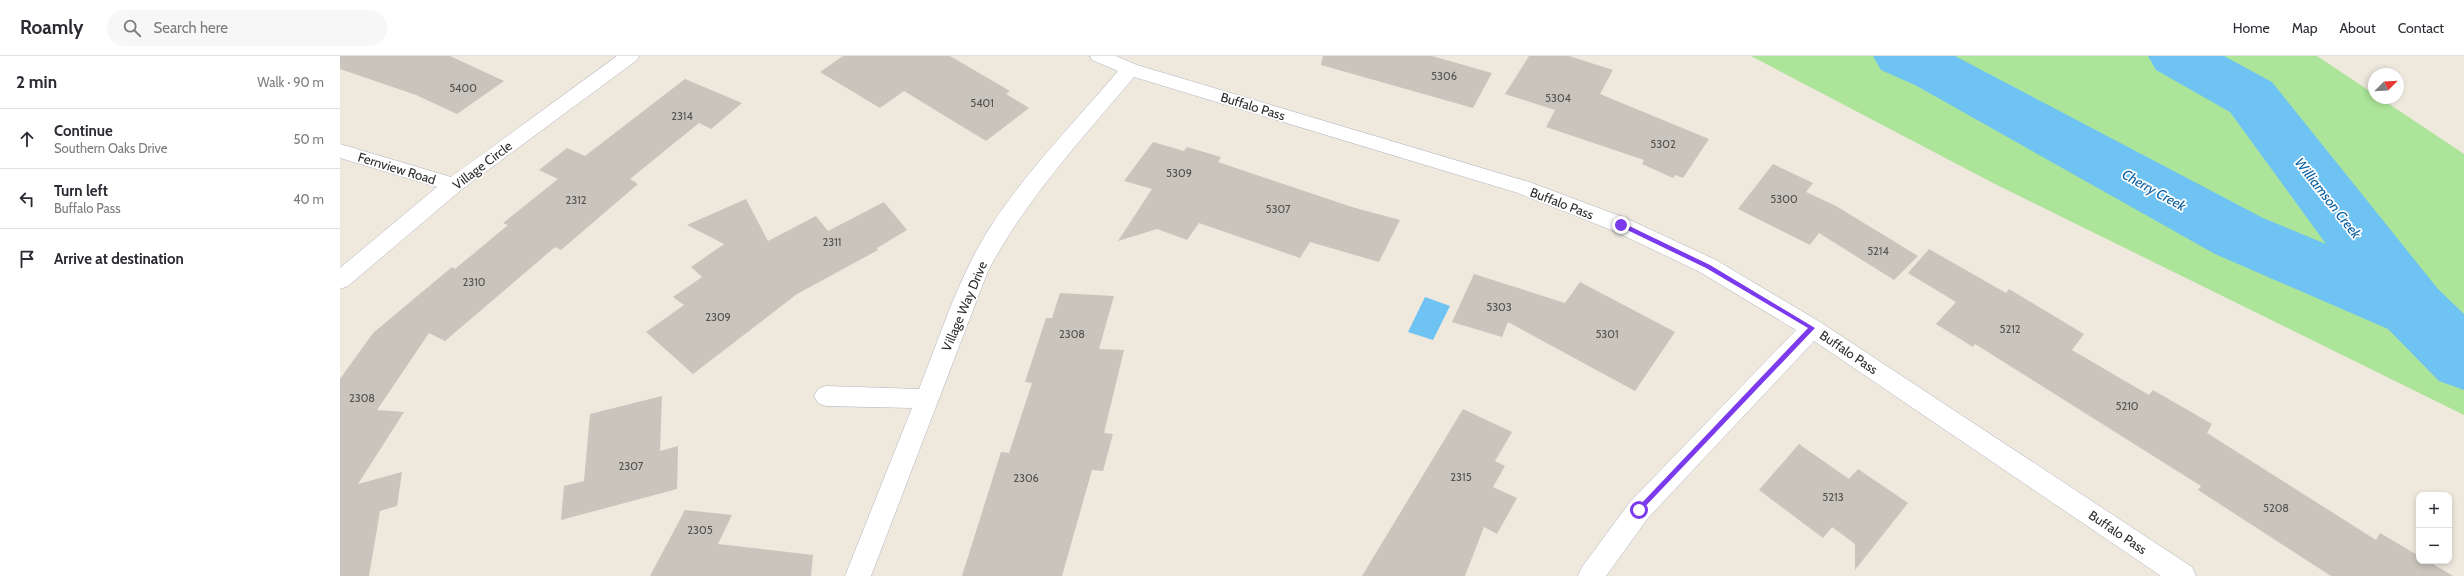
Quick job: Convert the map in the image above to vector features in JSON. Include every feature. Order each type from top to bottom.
[{"type":"street","name":"Village Circle","points":[[340,280],[454,185],[630,56]]},
{"type":"street","name":"Buffalo Pass","points":[[1099,56],[1130,69],[1525,188],[1621,225],[1708,266],[1812,328],[2183,576]]},
{"type":"street","name":"Village Way Drive","points":[[858,576],[977,271],[998,232],[1017,204],[1130,69]]},
{"type":"street","name":"Fernview Road","points":[[340,151],[454,185]]},
{"type":"street","points":[[1591,576],[1639,510],[1812,328]]},
{"type":"street","points":[[826,396],[926,399]]},
{"type":"green space","points":[[1751,56],[2317,56],[2368,90],[2368,104],[2389,104],[2464,154],[2464,415],[1995,184]]},
{"type":"water","points":[[1425,297],[1450,306],[1433,340],[1408,332]]},
{"type":"building","points":[[340,56],[450,56],[504,81],[457,114],[416,95],[340,69]]},
{"type":"building","points":[[843,56],[950,56],[1010,91],[1006,94],[1029,108],[986,141],[904,91],[880,108],[820,72]]},
{"type":"building","points":[[1323,56],[1432,56],[1492,73],[1473,108],[1321,65]]},
{"type":"building","points":[[1529,56],[1569,56],[1613,70],[1600,94],[1709,139],[1683,178],[1675,175],[1673,178],[1642,164],[1644,160],[1546,127],[1555,110],[1505,94]]},
{"type":"building","points":[[685,79],[742,103],[711,129],[699,123],[630,179],[638,184],[561,250],[555,247],[445,341],[429,333],[377,410],[404,412],[358,484],[402,472],[397,506],[380,511],[369,576],[340,576],[340,379],[373,333],[452,267],[455,269],[508,225],[503,223],[558,179],[539,170],[567,148],[585,156]]},
{"type":"building","points":[[1153,142],[1184,151],[1187,147],[1221,157],[1218,162],[1352,207],[1400,220],[1379,262],[1310,242],[1300,258],[1199,223],[1187,240],[1157,229],[1118,241],[1152,189],[1124,181]]},
{"type":"building","points":[[1773,164],[1813,183],[1806,192],[1836,206],[1918,256],[1894,280],[1819,233],[1810,245],[1738,209]]},
{"type":"building","points":[[746,199],[768,241],[816,216],[828,231],[884,202],[907,230],[877,248],[878,250],[797,294],[693,374],[646,332],[684,305],[673,297],[702,277],[691,267],[724,244],[687,225]]},
{"type":"building","points":[[1929,249],[2006,293],[2009,289],[2084,334],[2072,350],[2149,395],[2153,390],[2212,424],[2207,433],[2376,540],[2380,533],[2416,554],[2416,564],[2433,564],[2453,576],[2331,576],[2198,490],[2201,486],[1975,344],[1973,347],[1936,324],[1956,302],[1908,273]]},
{"type":"building","points":[[1474,274],[1565,303],[1580,282],[1675,332],[1635,391],[1508,322],[1502,337],[1452,322]]},
{"type":"building","points":[[1060,293],[1114,296],[1099,349],[1124,350],[1104,433],[1113,434],[1103,471],[1092,470],[1062,576],[962,576],[1001,452],[1009,453],[1032,383],[1025,382],[1046,318],[1052,318]]},
{"type":"building","points":[[662,396],[660,451],[678,446],[677,489],[561,520],[564,486],[584,481],[590,414]]},
{"type":"building","points":[[1463,409],[1512,432],[1495,461],[1505,466],[1493,487],[1517,498],[1497,534],[1484,527],[1465,576],[1362,576]]},
{"type":"building","points":[[1799,444],[1849,479],[1858,469],[1908,503],[1855,570],[1855,544],[1832,527],[1823,538],[1759,490]]},
{"type":"building","points":[[685,510],[732,515],[718,544],[813,555],[811,576],[650,576]]},
{"type":"waterway","name":"Cherry Creek","points":[[1902,56],[1936,71],[2239,236],[2413,309]]},
{"type":"waterway","name":"Williamson Creek","points":[[2177,56],[2251,97],[2413,309]]},
{"type":"waterway","name":"Williamson Creek","points":[[2413,309],[2464,360]]},
{"type":"route","points":[[1621,225],[1708,266],[1812,328],[1639,510]]}]
